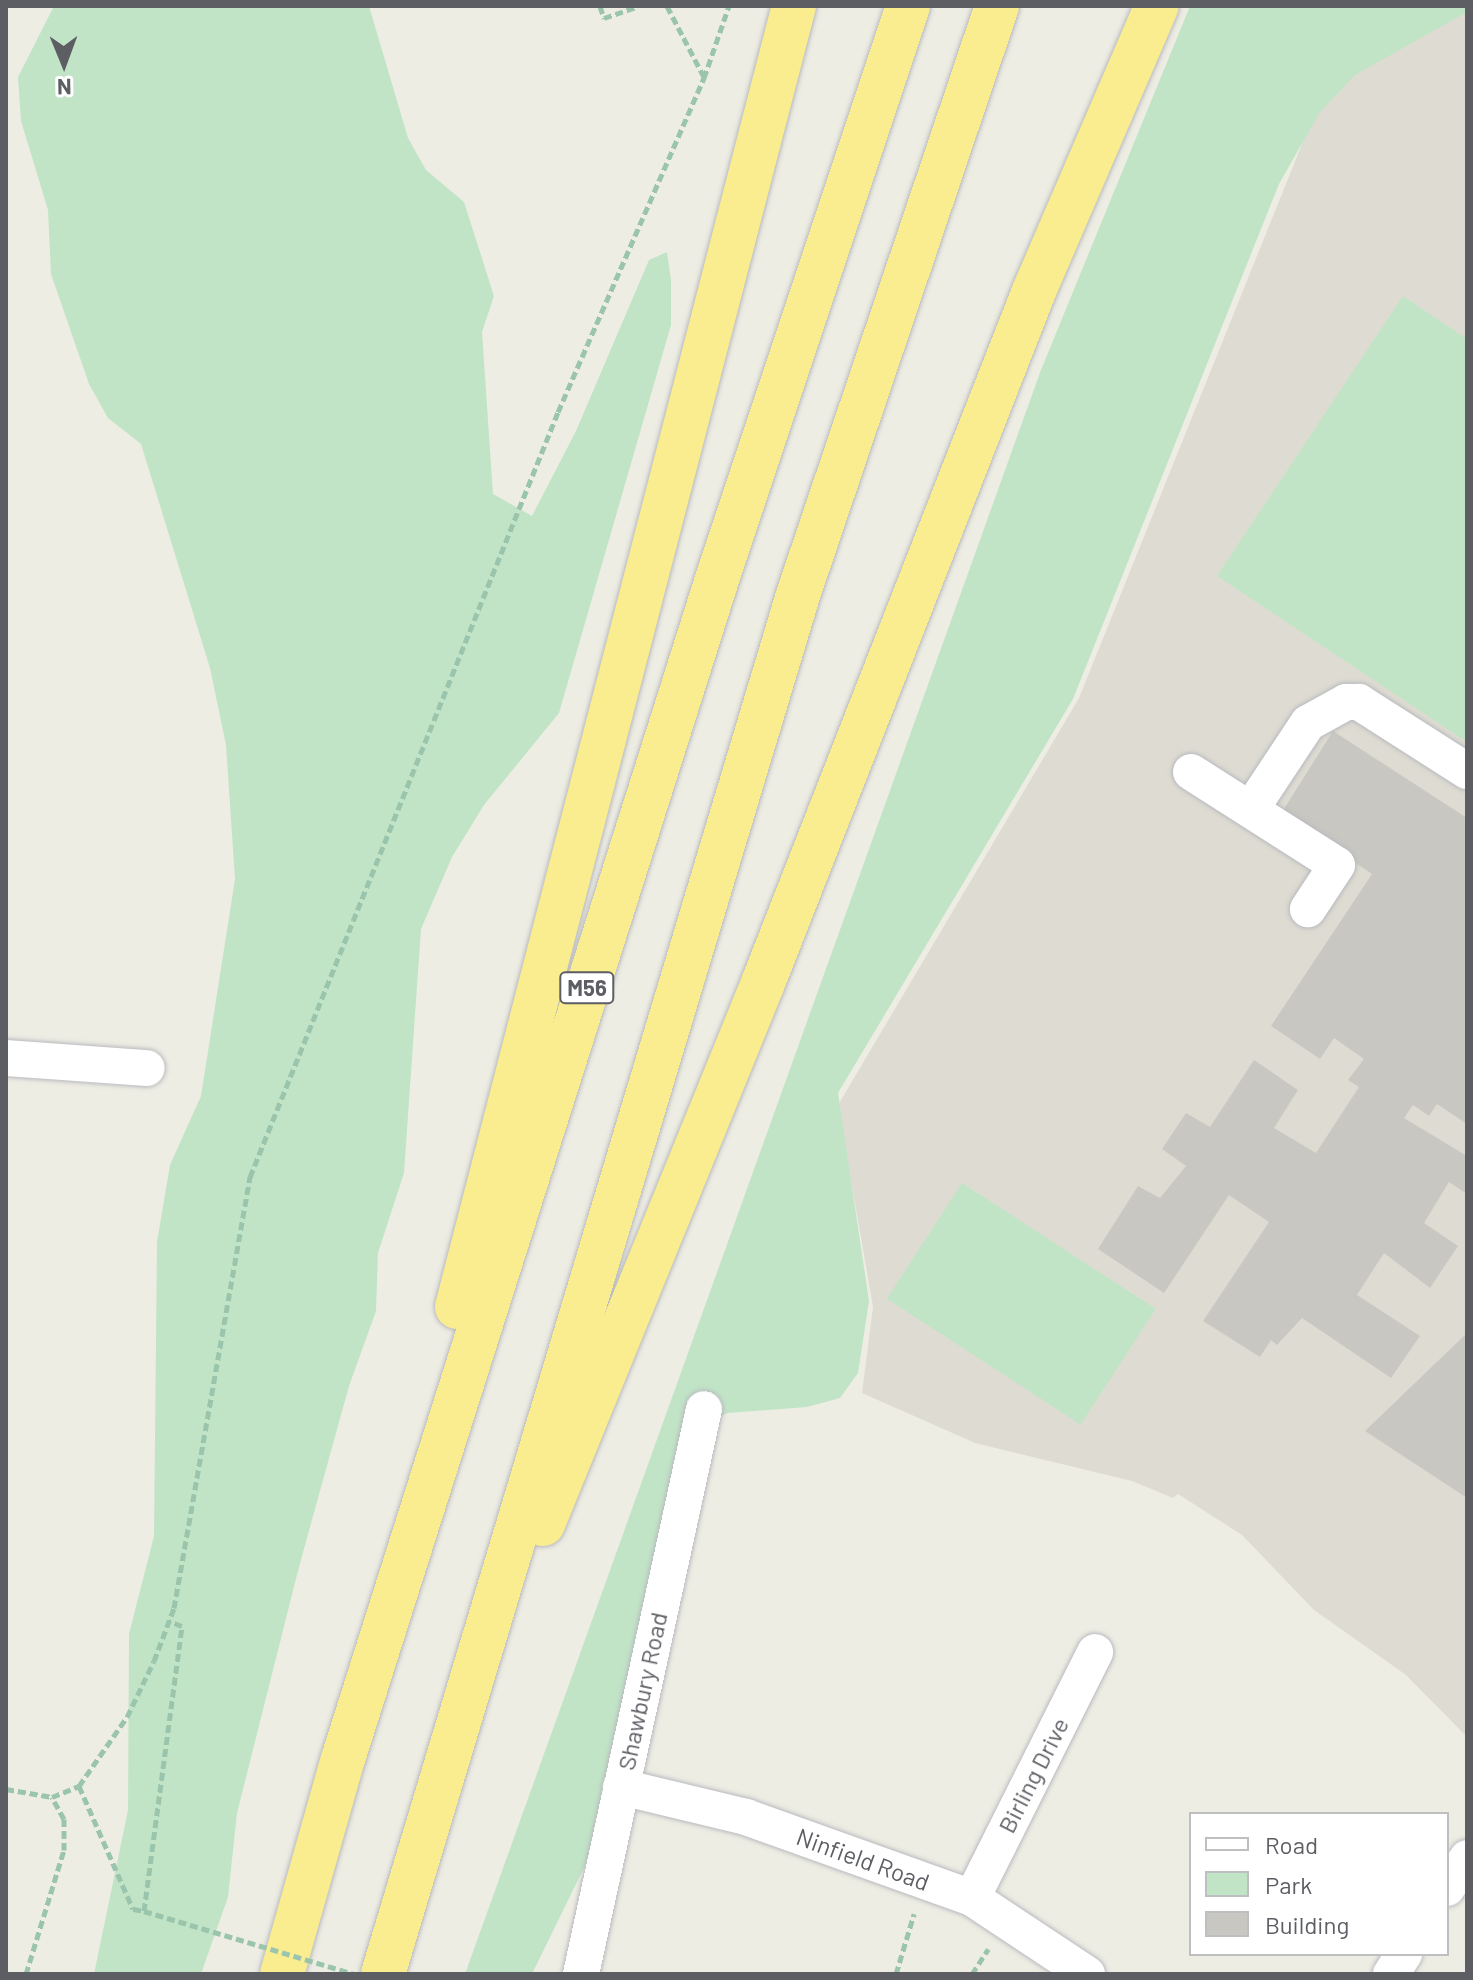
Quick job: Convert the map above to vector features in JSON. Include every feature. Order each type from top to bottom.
[{"type":"highway","name":"M56","points":[[282,1974],[343,1759],[794,6]]},
{"type":"highway","name":"M56","points":[[343,1759],[720,570],[908,6]]},
{"type":"highway","points":[[383,1974],[797,598],[997,6]]},
{"type":"highway","points":[[438,1783],[763,983],[1034,291],[1157,6]]},
{"type":"street","points":[[1251,809],[1308,723],[1346,702],[1359,702],[1467,771]]},
{"type":"street","points":[[1191,772],[1337,865],[1308,909]]},
{"type":"street","points":[[6,1058],[147,1068]]},
{"type":"street","name":"Shawbury Road","points":[[581,1974],[704,1409]]},
{"type":"street","name":"Birling Drive","points":[[972,1898],[1095,1652]]},
{"type":"street","name":"Ninfield Road","points":[[621,1787],[746,1817],[972,1898],[1087,1974]]},
{"type":"street","points":[[1449,1885],[1467,1858]]},
{"type":"street","points":[[1391,1974],[1403,1956]]},
{"type":"path","points":[[600,6],[604,18],[638,6]]},
{"type":"path","points":[[667,6],[704,78]]},
{"type":"path","points":[[6,1789],[52,1797],[79,1786],[127,1717],[169,1621],[250,1177],[558,412],[704,78],[729,6]]},
{"type":"path","points":[[144,1911],[182,1626],[169,1621]]},
{"type":"path","points":[[79,1786],[133,1909],[354,1974]]},
{"type":"path","points":[[26,1974],[64,1850],[64,1819],[52,1797]]},
{"type":"path","points":[[896,1974],[924,1881]]},
{"type":"shaded area","points":[[1467,6],[1467,1737],[1406,1675],[1314,1610],[1242,1535],[1178,1494],[1173,1498],[1132,1481],[975,1443],[862,1393],[873,1307],[838,1105],[1079,698],[1331,72]]},
{"type":"green space","points":[[54,6],[369,6],[408,138],[426,170],[464,202],[494,296],[482,332],[493,494],[532,516],[576,431],[649,260],[667,252],[671,280],[671,325],[559,713],[484,805],[452,857],[421,929],[404,1173],[378,1253],[376,1311],[349,1386],[299,1567],[237,1813],[228,1897],[201,1974],[94,1974],[128,1810],[129,1634],[154,1536],[157,1242],[170,1165],[201,1096],[235,879],[226,745],[210,668],[141,444],[108,418],[89,384],[51,274],[48,210],[21,121],[18,77]]},
{"type":"green space","points":[[1190,6],[1467,6],[1467,12],[1355,75],[1320,112],[1279,184],[1073,699],[838,1093],[869,1301],[858,1373],[840,1398],[807,1407],[728,1413],[709,1421],[598,1839],[532,1974],[465,1974],[1041,370]]},
{"type":"green space","points":[[1403,296],[1467,339],[1467,742],[1217,576]]},
{"type":"green space","points":[[962,1183],[1156,1309],[1081,1425],[887,1299]]},
{"type":"building","points":[[1333,731],[1467,818],[1467,1124],[1437,1104],[1429,1116],[1413,1105],[1404,1118],[1467,1156],[1467,1194],[1449,1182],[1424,1223],[1458,1246],[1430,1288],[1384,1253],[1357,1295],[1420,1336],[1391,1378],[1302,1318],[1277,1345],[1271,1340],[1260,1357],[1203,1321],[1269,1222],[1229,1195],[1164,1293],[1098,1249],[1138,1186],[1160,1198],[1186,1166],[1162,1149],[1186,1113],[1210,1127],[1254,1060],[1298,1090],[1274,1128],[1316,1153],[1359,1087],[1348,1080],[1364,1059],[1334,1038],[1320,1059],[1271,1026],[1372,874],[1282,812]]},
{"type":"building","points":[[1467,1333],[1467,1498],[1365,1431]]}]
